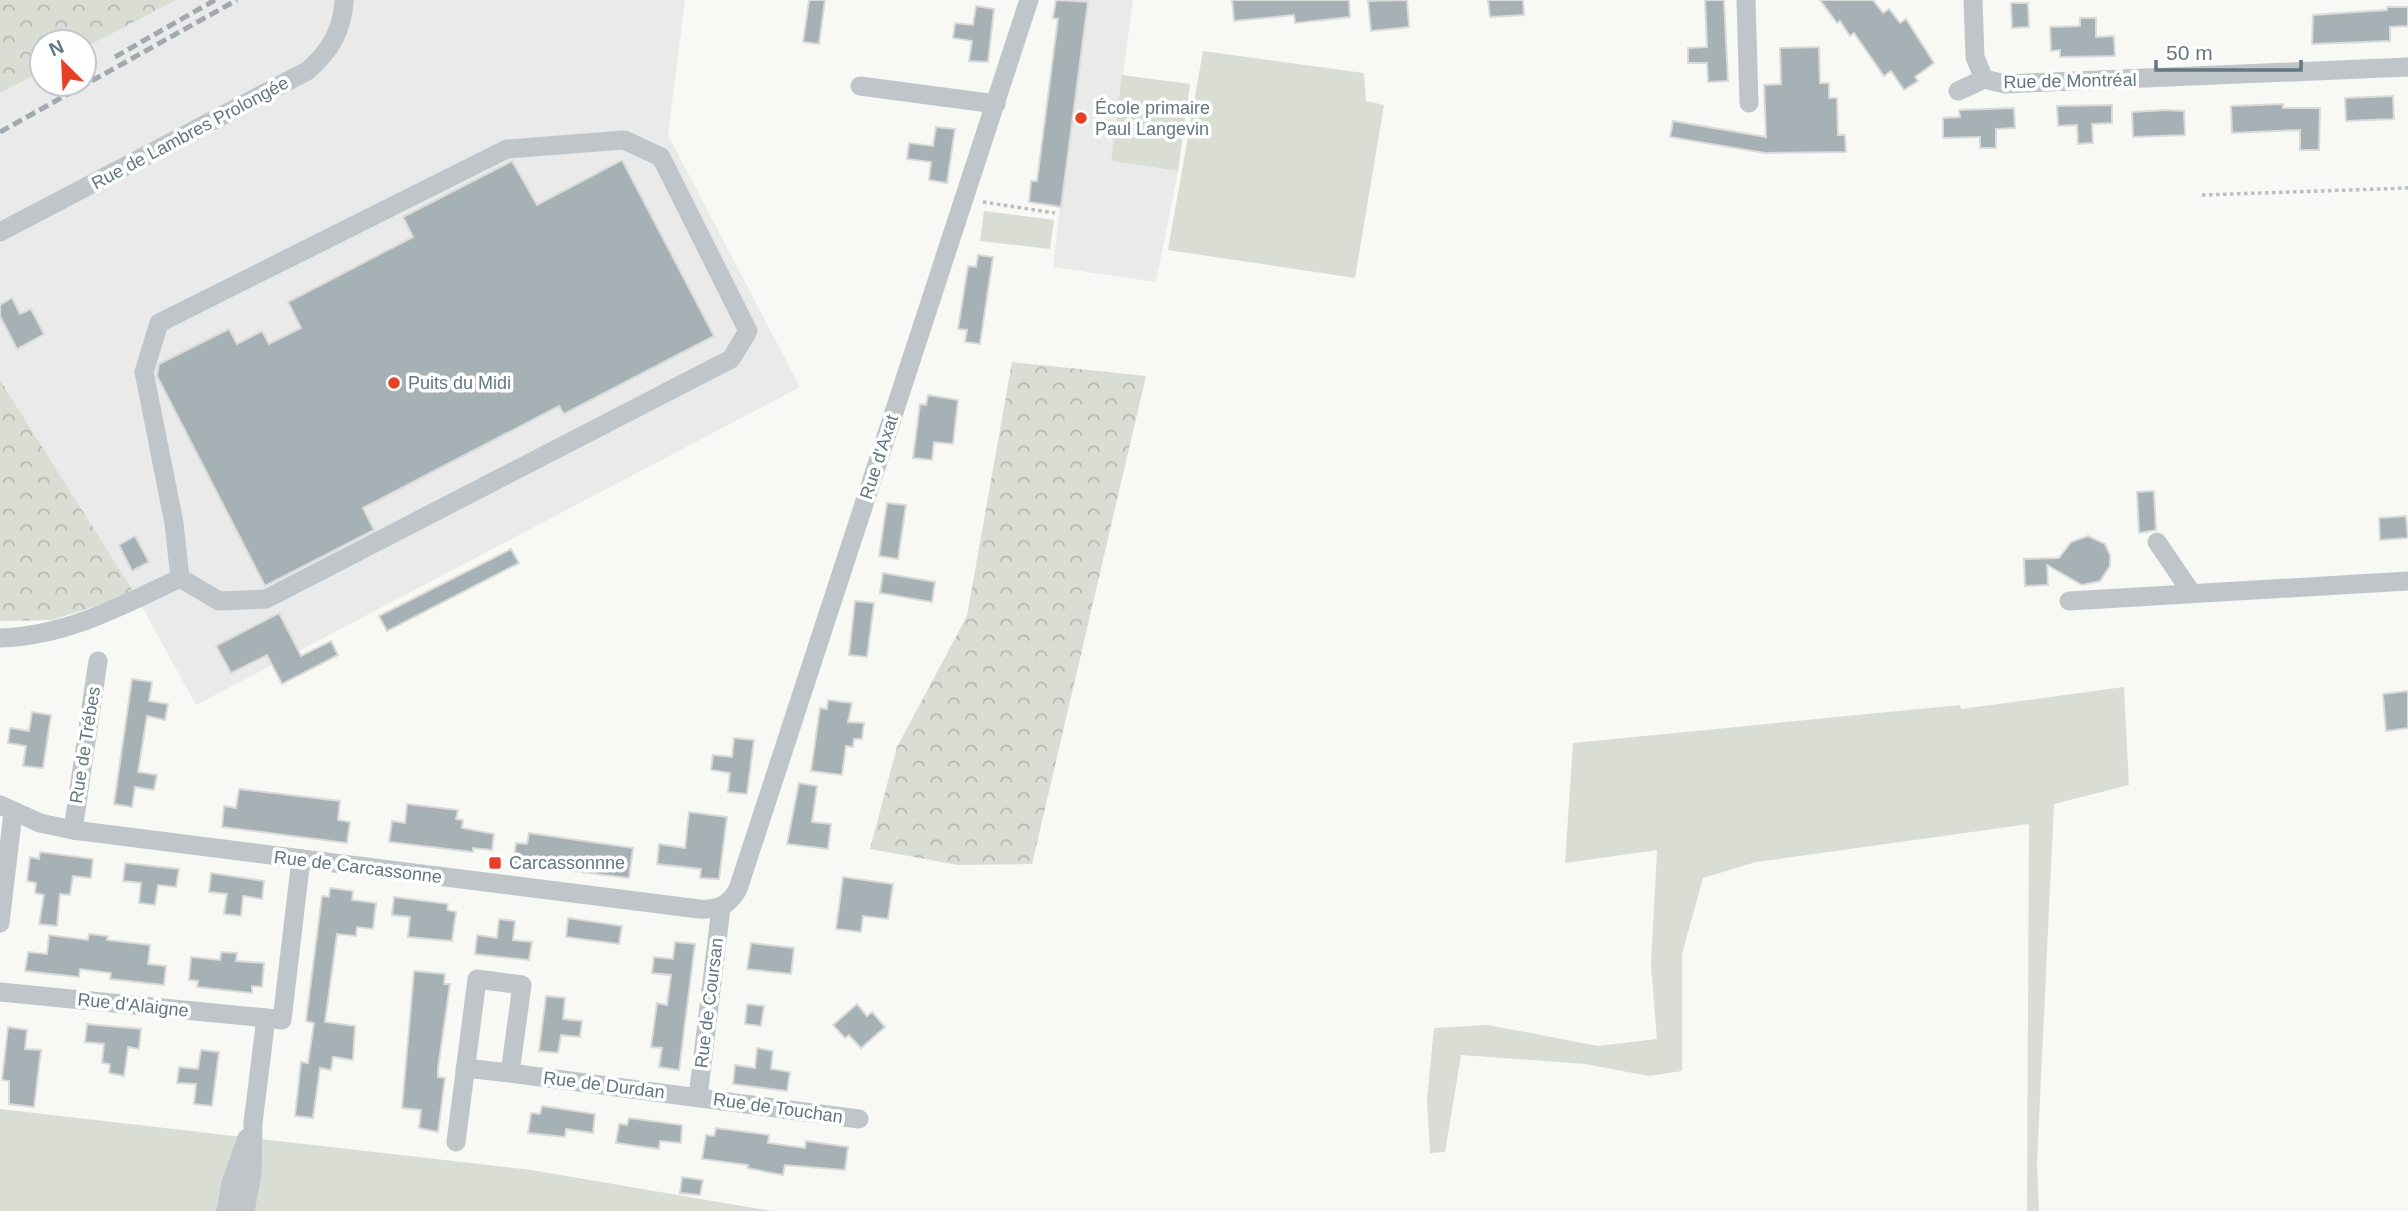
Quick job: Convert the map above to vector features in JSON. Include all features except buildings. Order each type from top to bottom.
[{"type":"street","name":"Rue de Lambres Prolongée","points":[[0,232],[307,71],[331,44],[341,21],[344,0]]},
{"type":"street","name":"Rue d'Axat","points":[[721,908],[737,889],[1029,0]]},
{"type":"street","points":[[1746,0],[1749,103]]},
{"type":"street","points":[[1973,0],[1975,57],[1984,79]]},
{"type":"street","name":"Rue de Montréal","points":[[1958,91],[1984,79],[2005,85],[2408,67]]},
{"type":"street","points":[[860,86],[996,104]]},
{"type":"street","points":[[624,140],[661,158],[748,331],[731,359],[266,599],[219,601],[180,578],[174,523],[144,372],[159,323],[507,149],[624,140]]},
{"type":"street","points":[[2157,542],[2191,592]]},
{"type":"street","points":[[0,638],[43,634],[82,623],[180,578]]},
{"type":"street","points":[[2069,601],[2408,581]]},
{"type":"street","name":"Rue de Trébes","points":[[73,830],[98,661]]},
{"type":"street","points":[[0,923],[7,809]]},
{"type":"street","name":"Rue de Carcassonne","points":[[7,809],[40,823],[73,830],[699,909],[721,908]]},
{"type":"street","points":[[245,1211],[252,1174],[253,1124],[266,1018],[282,1020],[300,859]]},
{"type":"street","name":"Rue de Coursan","points":[[698,1097],[721,908]]},
{"type":"street","points":[[456,1142],[477,979],[522,985],[510,1073]]},
{"type":"street","name":"Rue d'Alaigne","points":[[0,992],[266,1018]]},
{"type":"street","name":"Rue de Durdan","points":[[465,1068],[698,1097]]},
{"type":"street","name":"Rue de Touchan","points":[[698,1097],[859,1119]]},
{"type":"street","points":[[226,1211],[234,1174],[253,1124]]},
{"type":"path","points":[[2202,195],[2408,188]]},
{"type":"path","points":[[964,198],[1055,213]]},
{"type":"shaded area","points":[[0,0],[685,0],[668,135],[800,387],[196,705],[135,594],[0,380]]},
{"type":"shaded area","name":"École primaire Paul Langevin","points":[[1056,0],[1133,0],[1111,161],[1178,171],[1156,282],[1053,267],[1060,207],[1029,202],[1031,181],[1037,181],[1058,20],[1053,18]]},
{"type":"green space","points":[[0,0],[176,0],[98,41],[98,28],[28,28],[28,78],[0,93]]},
{"type":"green space","points":[[1203,51],[1364,73],[1366,101],[1384,105],[1355,278],[1168,250]]},
{"type":"green space","points":[[1122,75],[1190,84],[1178,171],[1111,161]]},
{"type":"green space","points":[[984,211],[1054,220],[1050,249],[980,241]]},
{"type":"green space","points":[[1012,362],[1146,376],[1032,864],[958,865],[870,849],[897,747],[967,616]]},
{"type":"green space","points":[[0,380],[135,594],[52,620],[0,621]]},
{"type":"green space","points":[[2124,687],[2129,785],[2054,804],[2037,1162],[2039,1211],[2027,1211],[2029,824],[1756,862],[1703,878],[1682,954],[1682,1071],[1649,1076],[1585,1064],[1461,1055],[1445,1152],[1430,1153],[1427,1099],[1434,1028],[1488,1025],[1598,1046],[1657,1039],[1651,965],[1657,850],[1565,863],[1573,743],[1960,705],[1961,709]]},
{"type":"green space","points":[[0,1109],[531,1170],[772,1211],[0,1211]]},
{"type":"railway","points":[[115,57],[215,0]]},
{"type":"railway","points":[[0,132],[237,0]]},
{"type":"place","name":"École primaire Paul Langevin","points":[[1081,118]]},
{"type":"place","name":"Puits du Midi","points":[[394,383]]},
{"type":"place","name":"Carcassonnne","points":[[495,863]]}]
